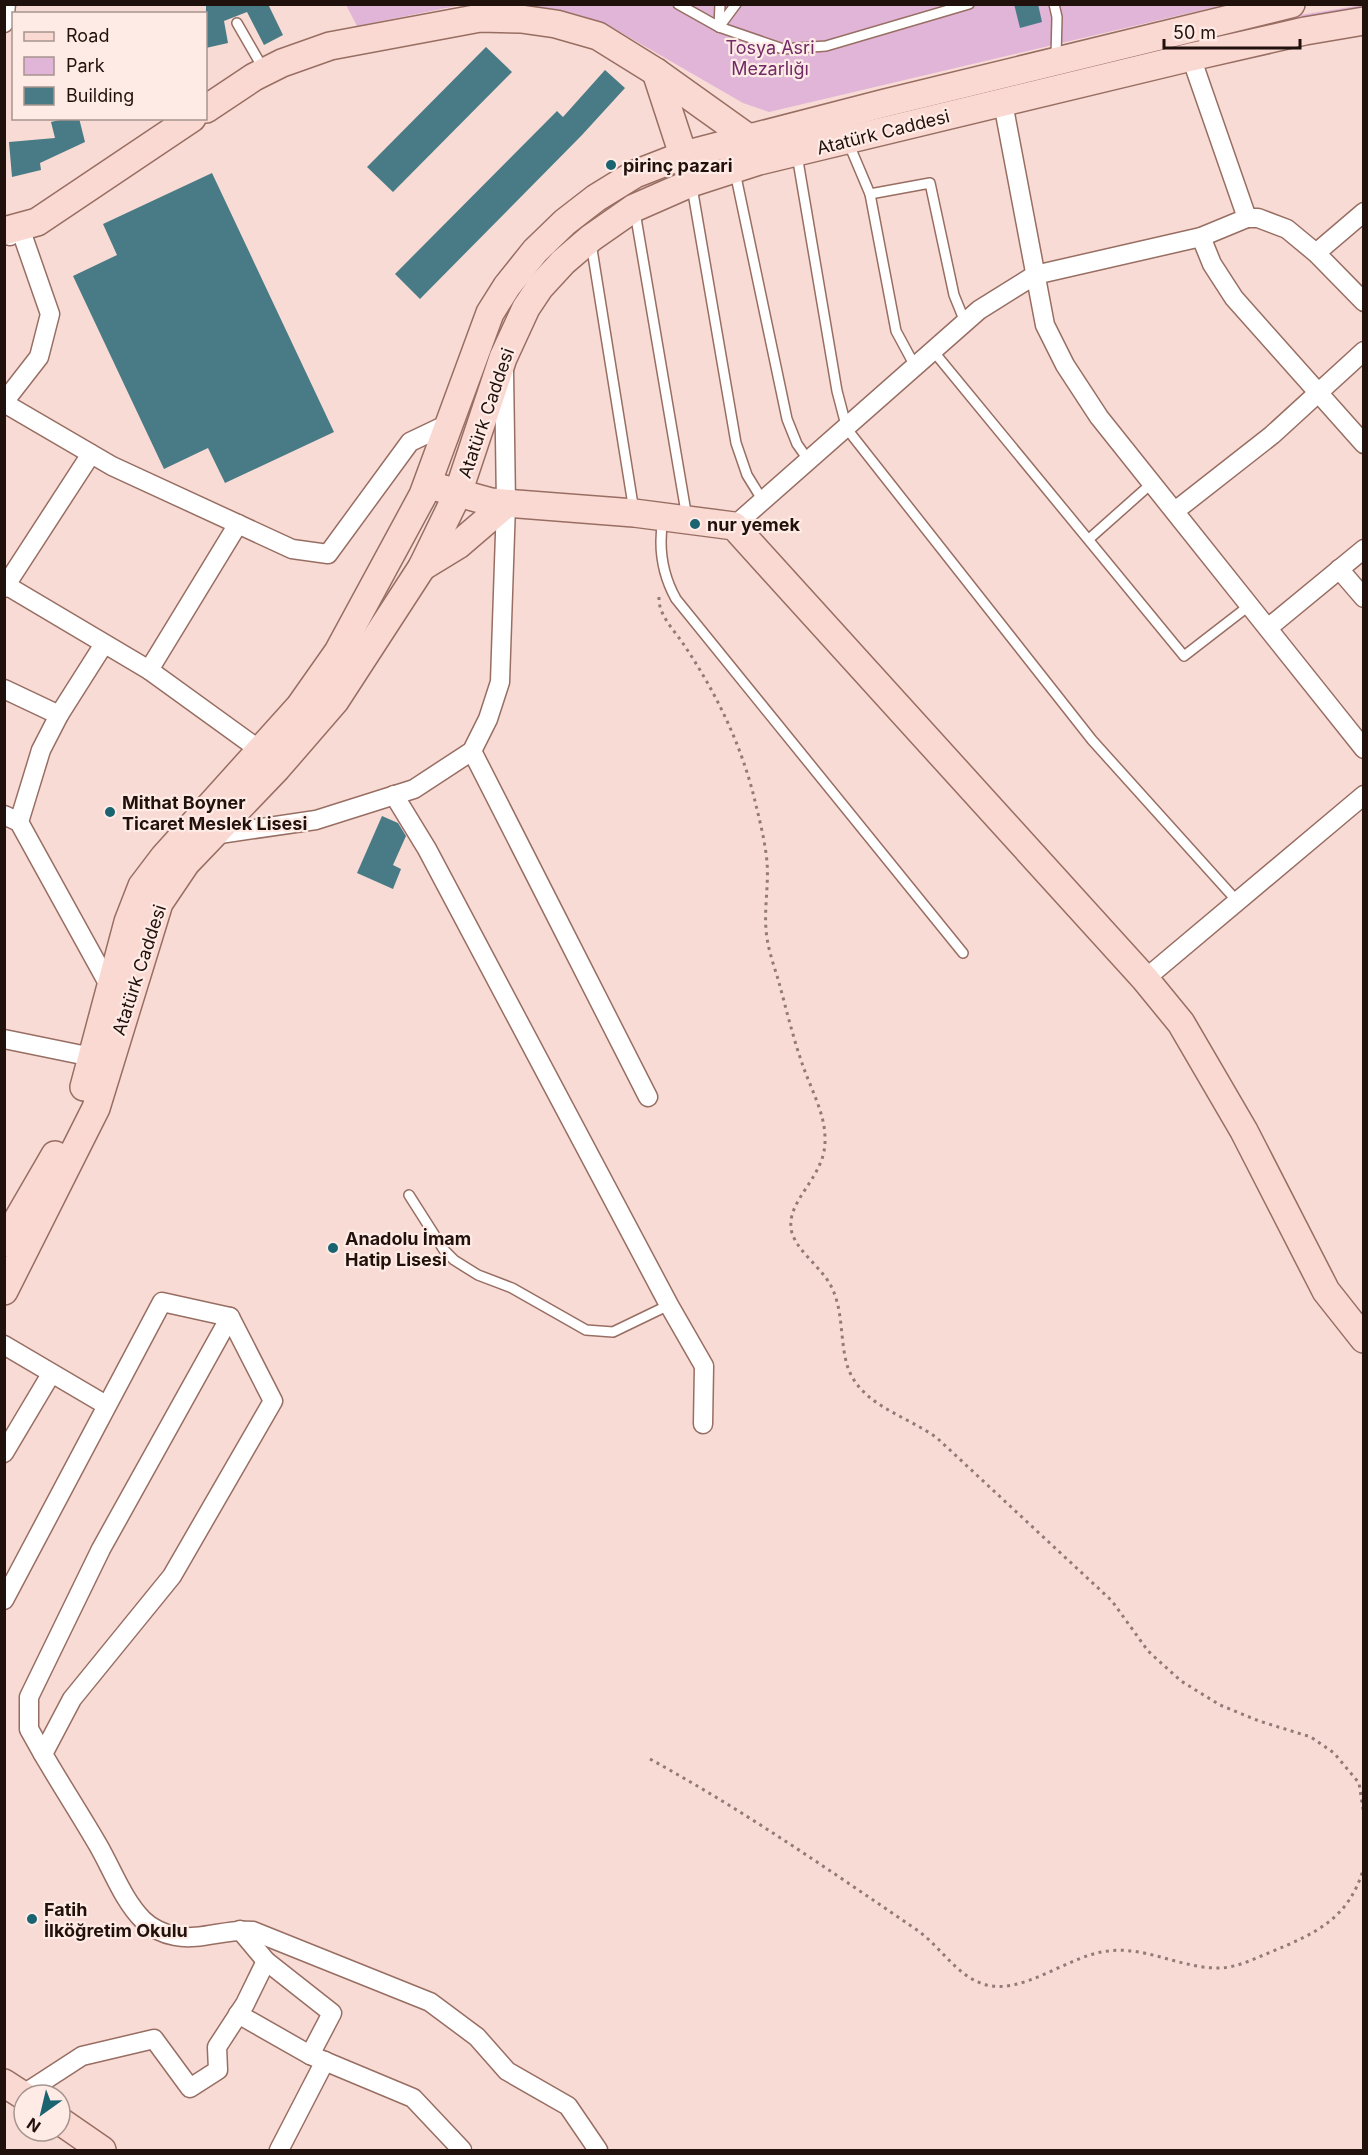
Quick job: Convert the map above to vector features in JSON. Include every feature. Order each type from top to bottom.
[{"type":"main road","name":"Atatürk Caddesi","points":[[8,1229],[68,1129],[92,1057],[134,902],[150,873],[300,706],[338,652],[395,551],[427,484],[490,313],[507,286],[536,251],[596,198],[635,174],[684,156],[747,137],[1291,4]]},
{"type":"main road","points":[[207,108],[265,71],[330,46],[434,25],[490,18],[521,19],[556,24],[598,36],[656,72],[747,137],[759,161]]},
{"type":"main road","name":"Atatürk Caddesi","points":[[4,1292],[96,1108],[159,903],[181,870],[301,742],[335,701],[422,567],[458,494],[503,358],[516,327],[540,287],[591,238],[634,208],[691,183],[759,161],[1191,57],[1305,31],[1364,21]]},
{"type":"main road","points":[[656,72],[691,183]]},
{"type":"main road","points":[[10,234],[37,222],[189,120]]},
{"type":"main road","points":[[427,484],[458,494],[506,504],[634,513],[734,526],[1145,979],[1181,1023],[1244,1131],[1326,1291],[1364,1339]]},
{"type":"main road","points":[[422,567],[458,544],[506,504]]},
{"type":"main road","points":[[72,2130],[102,2151]]},
{"type":"street","points":[[4,23],[6,4]]},
{"type":"street","points":[[1191,57],[1247,218]]},
{"type":"street","points":[[1003,102],[1045,325],[1065,365],[1099,417],[1364,748]]},
{"type":"street","points":[[1316,253],[1364,212]]},
{"type":"street","points":[[734,526],[847,429],[965,322],[997,297],[1035,274],[1201,237],[1247,218],[1278,224],[1316,253],[1364,302]]},
{"type":"street","points":[[10,234],[50,314],[39,357],[4,403],[112,466],[292,549],[328,554],[410,442],[450,423]]},
{"type":"street","points":[[1201,237],[1212,264],[1234,298],[1364,444]]},
{"type":"street","points":[[1175,511],[1248,454],[1364,351]]},
{"type":"street","points":[[213,835],[316,820],[414,789],[472,751],[488,719],[500,682],[506,504],[503,358]]},
{"type":"street","points":[[91,454],[5,586],[149,670],[261,751]]},
{"type":"street","points":[[149,670],[238,524]]},
{"type":"street","points":[[1268,628],[1364,549]]},
{"type":"street","points":[[1339,569],[1364,598]]},
{"type":"street","points":[[104,644],[59,715],[41,750],[12,818],[110,987]]},
{"type":"street","points":[[4,689],[59,715]]},
{"type":"street","points":[[472,751],[648,1097]]},
{"type":"street","points":[[394,795],[428,849],[669,1305],[704,1366],[703,1424]]},
{"type":"street","points":[[1145,979],[1364,795]]},
{"type":"street","points":[[4,1039],[92,1057]]},
{"type":"street","points":[[4,1600],[162,1302],[230,1317]]},
{"type":"street","points":[[43,1754],[72,1699],[171,1576],[273,1401],[230,1317]]},
{"type":"street","points":[[230,1317],[101,1549],[29,1697],[29,1730],[99,1845],[130,1904],[144,1920],[160,1931],[177,1936],[193,1937],[240,1930],[277,1939],[430,2002],[477,2037],[507,2071],[568,2106],[598,2151]]},
{"type":"street","points":[[4,1345],[106,1405]]},
{"type":"street","points":[[4,1453],[51,1374]]},
{"type":"street","points":[[240,1930],[266,1961],[332,2013],[318,2058],[279,2151]]},
{"type":"street","points":[[33,2083],[82,2056],[154,2039],[190,2088],[218,2070],[217,2048],[266,1961]]},
{"type":"street","points":[[238,2014],[318,2058],[413,2098],[462,2151]]},
{"type":"lane","points":[[678,4],[719,27],[783,49],[826,46],[969,4]]},
{"type":"lane","points":[[719,27],[720,4]]},
{"type":"lane","points":[[719,27],[736,4]]},
{"type":"lane","points":[[1054,4],[1057,18],[1056,63]]},
{"type":"lane","points":[[237,22],[265,71]]},
{"type":"lane","points":[[848,140],[870,194],[896,331],[916,368]]},
{"type":"lane","points":[[796,152],[837,391],[847,429],[1092,740],[1237,901]]},
{"type":"lane","points":[[734,169],[787,419],[797,444],[809,461]]},
{"type":"lane","points":[[691,183],[736,443],[747,474],[764,501]]},
{"type":"lane","points":[[870,194],[930,183],[954,295],[965,322]]},
{"type":"lane","points":[[634,208],[676,518],[660,551],[666,579],[676,599],[963,953]]},
{"type":"lane","points":[[591,238],[634,513]]},
{"type":"lane","points":[[934,352],[1184,656],[1250,605]]},
{"type":"lane","points":[[1089,539],[1152,483]]},
{"type":"lane","points":[[409,1195],[444,1250],[454,1260],[478,1275],[512,1288],[586,1330],[613,1332],[669,1305]]},
{"type":"path","points":[[666,579],[660,593],[660,610],[702,671],[721,708],[741,755],[761,826],[767,863],[767,937],[796,1045],[825,1136],[819,1170],[794,1207],[791,1227],[795,1242],[818,1265],[832,1289],[850,1374],[877,1405],[907,1418],[937,1438],[1112,1601],[1148,1651],[1181,1681],[1220,1705],[1259,1721],[1311,1737],[1334,1753],[1359,1784],[1364,1815]]},
{"type":"path","points":[[650,1759],[762,1825],[919,1932],[971,1979],[992,1986],[1010,1987],[1083,1956],[1110,1950],[1140,1953],[1214,1968],[1244,1963],[1314,1934],[1329,1923],[1349,1900],[1364,1867]]},
{"type":"green space","name":"Tosya Asri Mezarlığı","points":[[346,5],[1223,5],[769,112],[743,103],[608,25],[572,13],[533,7],[456,6],[357,26]]},
{"type":"green space","points":[[1363,5],[1363,11],[1055,82],[1052,74],[1269,20]]},
{"type":"building","points":[[206,4],[268,4],[283,35],[264,45],[247,12],[224,21],[228,43],[207,48]]},
{"type":"building","points":[[1014,4],[1038,4],[1042,22],[1020,28]]},
{"type":"building","points":[[486,47],[512,72],[393,192],[367,167]]},
{"type":"building","points":[[605,70],[625,88],[582,135],[420,299],[395,274],[557,111],[563,117]]},
{"type":"building","points":[[80,120],[85,142],[40,163],[41,170],[12,177],[9,142],[55,138],[51,122]]},
{"type":"building","points":[[212,173],[334,432],[225,483],[208,448],[164,469],[73,276],[117,255],[103,224]]},
{"type":"building","points":[[382,816],[398,823],[406,836],[393,865],[401,869],[393,889],[357,873]]},
{"type":"place","name":"pirinç pazari","points":[[611,165]]},
{"type":"place","name":"nur yemek","points":[[695,524]]},
{"type":"place","name":"Mithat Boyner Ticaret Meslek Lisesi","points":[[110,812]]},
{"type":"place","name":"Anadolu İmam Hatip Lisesi","points":[[333,1248]]},
{"type":"place","name":"Fatih İlköğretim Okulu","points":[[32,1919]]}]
